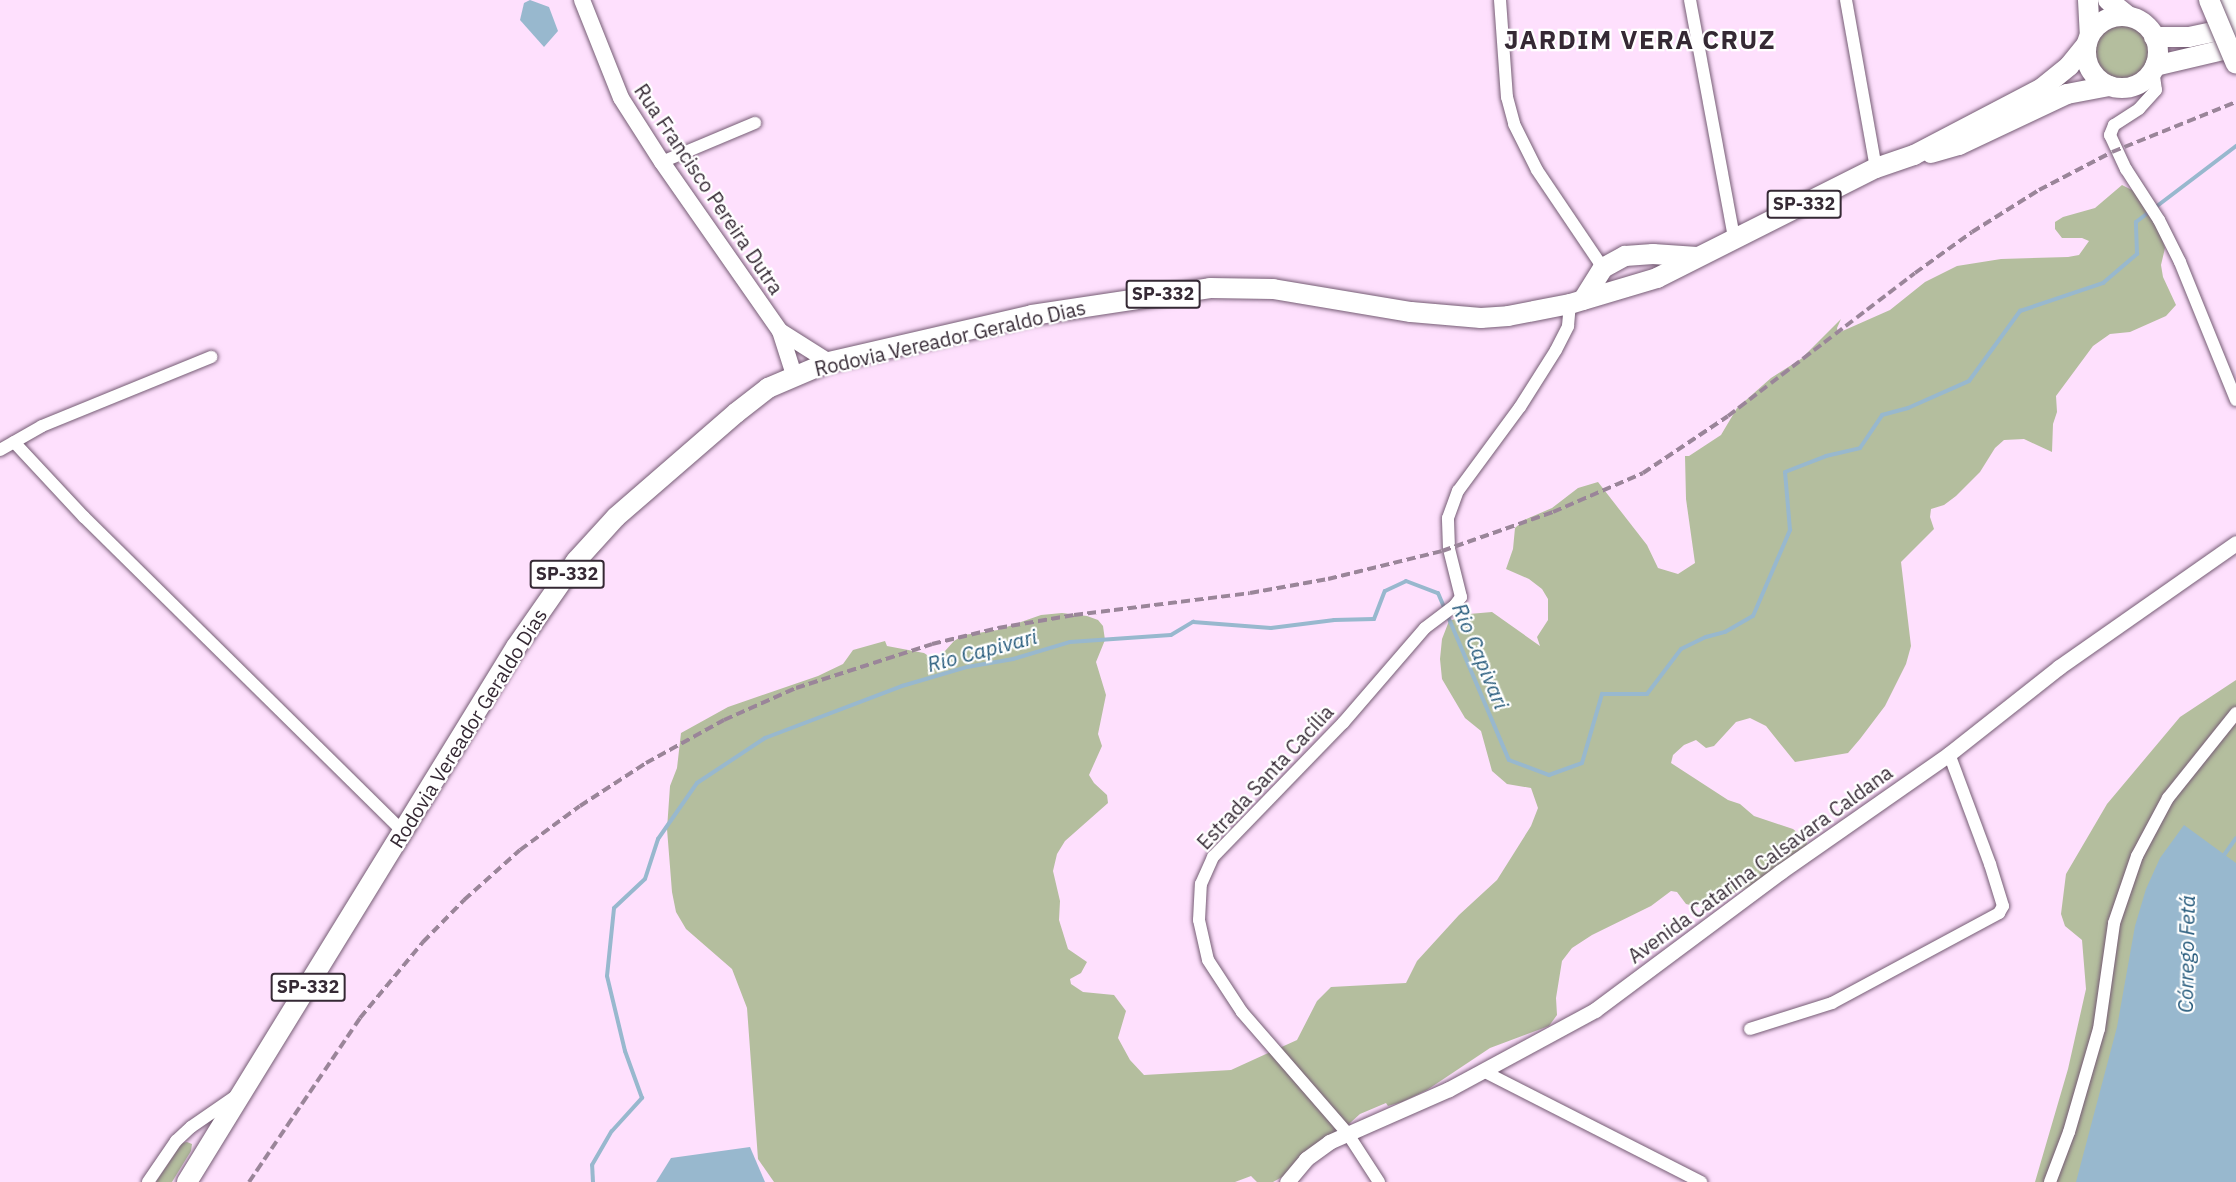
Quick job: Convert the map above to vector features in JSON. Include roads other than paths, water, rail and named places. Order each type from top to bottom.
[{"type":"main road","name":"Rua Francisco Pereira Dutra","points":[[582,0],[621,98],[662,162],[780,331],[794,375]]},
{"type":"main road","points":[[2088,0],[2086,57],[2090,69],[2098,79],[2109,86]]},
{"type":"main road","points":[[2108,0],[2128,16],[2139,20],[2154,37],[2157,46],[2154,68]]},
{"type":"main road","points":[[2209,0],[2236,64]]},
{"type":"main road","points":[[2229,0],[2236,16]]},
{"type":"main road","name":"SP-332","points":[[2088,40],[2106,20],[2128,16]]},
{"type":"main road","points":[[2154,37],[2189,36],[2236,27]]},
{"type":"main road","name":"Rodovia Vereador Geraldo Dias","points":[[1914,155],[2042,88],[2069,66],[2088,40]]},
{"type":"main road","name":"SP-332","points":[[2109,86],[2121,88],[2134,86],[2145,79],[2154,68],[2236,47]]},
{"type":"main road","name":"Rodovia Vereador Geraldo Dias","points":[[187,1182],[516,646],[588,545],[616,517],[736,412],[768,388],[829,362],[1032,315],[1210,288],[1273,289],[1411,312],[1481,318],[1508,316],[1577,302],[1657,278],[1734,237],[1876,168],[1914,155],[1956,147],[2067,94],[2109,86]]},
{"type":"main road","points":[[1653,254],[1657,278]]},
{"type":"main road","points":[[1577,302],[1604,268],[1625,256],[1653,254],[1697,258]]},
{"type":"main road","points":[[1604,268],[1611,282],[1620,290]]},
{"type":"main road","name":"Rua Francisco Pereira Dutra","points":[[780,331],[829,362]]},
{"type":"street","points":[[1500,0],[1507,97],[1514,124],[1537,170],[1604,268]]},
{"type":"street","points":[[1690,0],[1734,237]]},
{"type":"street","points":[[1846,0],[1876,168]]},
{"type":"street","points":[[2154,68],[2156,90],[2150,100],[2110,130],[2112,142],[2159,220],[2236,400]]},
{"type":"street","points":[[662,162],[755,123]]},
{"type":"street","name":"Estrada Santa Cacília","points":[[1379,1182],[1348,1134],[1242,1012],[1208,960],[1199,920],[1201,884],[1214,857],[1343,723],[1425,628],[1455,605],[1461,592],[1449,549],[1448,518],[1458,491],[1515,415],[1556,350],[1577,302]]},
{"type":"street","points":[[0,450],[42,426],[211,357]]},
{"type":"street","points":[[14,442],[77,509],[403,832]]},
{"type":"street","name":"Avenida Catarina Calsavara Caldana","points":[[1287,1182],[1306,1159],[1329,1142],[1449,1089],[1595,1010],[1780,872],[1949,754],[2059,667],[2236,543]]},
{"type":"street","points":[[2050,1182],[2069,1132],[2099,1029],[2114,923],[2137,856],[2169,798],[2236,713]]},
{"type":"street","points":[[1750,1029],[1832,1004],[1904,967],[1999,913],[2003,906],[1990,864],[1949,754]]},
{"type":"street","points":[[1483,1071],[1701,1182]]},
{"type":"street","points":[[148,1182],[176,1141],[191,1127],[244,1090]]},
{"type":"water","points":[[530,0],[549,7],[558,31],[544,47],[520,20],[524,3]]},
{"type":"water","points":[[2184,825],[2236,863],[2236,1182],[2076,1182],[2117,1027],[2135,926],[2146,889],[2160,858]]},
{"type":"water","points":[[750,1147],[765,1182],[656,1182],[671,1158]]},
{"type":"waterway","name":"Rio Capivari","points":[[593,1182],[592,1165],[612,1131],[642,1098],[625,1051],[607,976],[614,908],[645,879],[658,839],[697,783],[765,738],[902,686],[967,667],[1013,659],[1070,642],[1171,635],[1193,622],[1271,628],[1334,620],[1374,619],[1385,591],[1406,581],[1438,593],[1509,760],[1549,775],[1582,763],[1602,694],[1647,694],[1681,649],[1706,637],[1725,632],[1753,616],[1790,530],[1785,472],[1826,456],[1860,448],[1882,415],[1908,408],[1969,381],[2020,311],[2103,283],[2137,254],[2136,222],[2236,146]]},
{"type":"waterway","name":"Córrego Fetá","points":[[2222,858],[2236,838]]},
{"type":"railway","points":[[249,1182],[360,1018],[423,942],[464,900],[520,850],[580,806],[646,763],[724,720],[796,688],[932,644],[998,628],[1074,615],[1250,593],[1328,579],[1442,551],[1553,512],[1643,473],[1728,416],[1972,232],[2039,190],[2112,152],[2236,102]]},
{"type":"district","name":"JARDIM VERA CRUZ","points":[[1640,40]]}]
